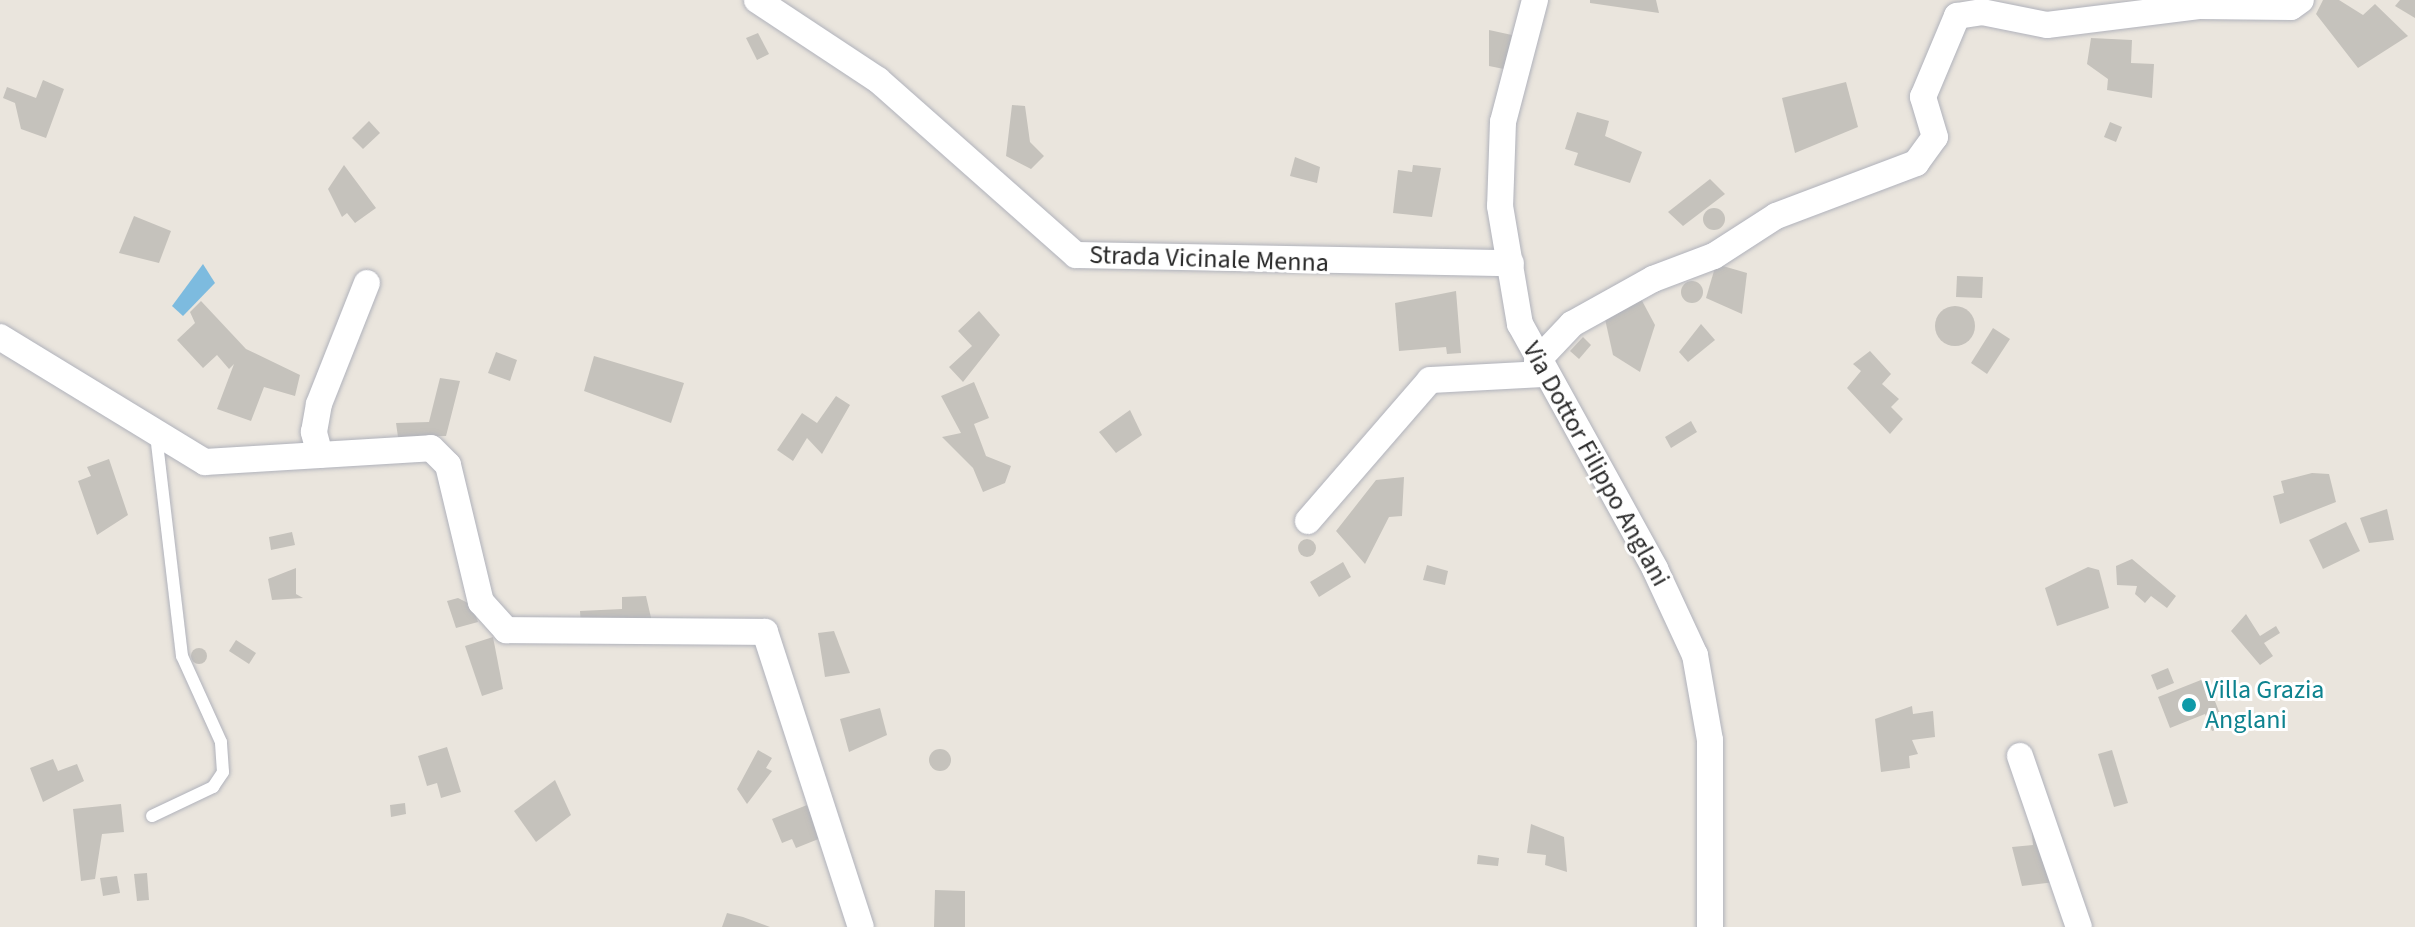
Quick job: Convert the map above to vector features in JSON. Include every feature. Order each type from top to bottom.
[{"type":"street","name":"Strada Vicinale Menna","points":[[757,0],[878,80],[1076,255],[1511,263]]},
{"type":"street","name":"Via Dottor Filippo Anglani","points":[[1535,0],[1503,122],[1500,206],[1520,324],[1540,368],[1655,569],[1695,655],[1710,740],[1710,927]]},
{"type":"street","points":[[1308,521],[1430,380],[1540,368],[1572,324],[1653,279],[1714,256],[1776,216],[1916,163],[1935,137],[1923,97],[1960,8],[2047,25],[2199,6],[2291,7],[2301,0]]},
{"type":"street","points":[[320,455],[314,432],[319,404],[367,283]]},
{"type":"street","points":[[0,337],[205,462],[431,448],[448,465],[481,602],[506,630],[765,632],[861,927]]},
{"type":"street","points":[[2020,756],[2079,927]]},
{"type":"lane","points":[[152,816],[213,787],[223,772],[221,742],[182,656],[156,431]]},
{"type":"water","points":[[203,264],[215,283],[183,316],[172,306]]},
{"type":"building","points":[[1590,0],[1656,0],[1659,13],[1590,3]]},
{"type":"building","points":[[2323,0],[2339,0],[2363,15],[2375,4],[2408,36],[2358,68],[2316,14]]},
{"type":"building","points":[[2400,0],[2415,0],[2415,18],[2395,6]]},
{"type":"building","points":[[1489,30],[1512,35],[1504,69],[1489,66]]},
{"type":"building","points":[[758,33],[769,54],[757,60],[746,38]]},
{"type":"building","points":[[2091,38],[2132,40],[2131,63],[2154,64],[2152,98],[2107,90],[2108,79],[2087,64]]},
{"type":"building","points":[[43,80],[64,89],[46,138],[21,129],[15,103],[3,98],[7,87],[36,98]]},
{"type":"building","points":[[1846,82],[1858,127],[1795,153],[1782,98]]},
{"type":"building","points":[[1012,105],[1025,106],[1030,142],[1044,156],[1031,169],[1006,156]]},
{"type":"building","points":[[1577,112],[1609,121],[1605,136],[1642,152],[1630,183],[1574,165],[1578,153],[1565,149]]},
{"type":"building","points":[[369,121],[380,133],[363,149],[352,138]]},
{"type":"building","points":[[2110,122],[2122,127],[2116,142],[2104,137]]},
{"type":"building","points":[[1295,157],[1320,167],[1317,183],[1290,176]]},
{"type":"building","points":[[344,165],[376,208],[355,223],[347,213],[342,217],[328,189]]},
{"type":"building","points":[[1413,165],[1441,168],[1432,217],[1393,213],[1398,170],[1412,172]]},
{"type":"building","points":[[1710,179],[1725,194],[1683,226],[1668,212]]},
{"type":"building","points":[[1714,208],[1722,211],[1725,219],[1722,227],[1714,230],[1706,227],[1703,219],[1706,211]]},
{"type":"building","points":[[134,216],[171,231],[159,263],[119,253]]},
{"type":"building","points":[[1716,264],[1747,273],[1742,314],[1706,298]]},
{"type":"building","points":[[1957,276],[1983,277],[1982,298],[1956,297]]},
{"type":"building","points":[[1688,281],[1696,281],[1703,292],[1696,303],[1688,303],[1681,296],[1681,288]]},
{"type":"building","points":[[1456,291],[1461,353],[1447,354],[1446,347],[1399,351],[1395,303]]},
{"type":"building","points":[[1640,297],[1655,325],[1640,372],[1613,355],[1605,319]]},
{"type":"building","points":[[201,301],[246,349],[300,375],[295,396],[264,387],[251,421],[217,409],[234,364],[229,369],[217,355],[203,368],[177,340],[195,323],[190,312]]},
{"type":"building","points":[[1955,306],[1969,312],[1975,326],[1969,340],[1955,346],[1941,340],[1935,326],[1941,312]]},
{"type":"building","points":[[979,311],[1000,335],[963,382],[949,367],[972,346],[958,331]]},
{"type":"building","points":[[1701,324],[1715,340],[1688,362],[1679,352]]},
{"type":"building","points":[[1993,328],[2010,339],[1987,374],[1971,363]]},
{"type":"building","points":[[1583,337],[1591,345],[1579,359],[1570,351]]},
{"type":"building","points":[[1870,351],[1891,374],[1882,384],[1899,399],[1891,407],[1903,419],[1890,434],[1847,388],[1861,371],[1853,364]]},
{"type":"building","points":[[496,352],[517,360],[510,381],[488,373]]},
{"type":"building","points":[[594,356],[684,383],[671,423],[584,391]]},
{"type":"building","points":[[440,378],[460,381],[446,436],[398,437],[396,423],[429,422]]},
{"type":"building","points":[[974,382],[989,418],[974,424],[986,456],[1011,466],[1005,483],[983,492],[973,468],[942,437],[961,433],[941,396]]},
{"type":"building","points":[[836,396],[850,405],[822,454],[807,438],[793,461],[777,450],[802,413],[817,423]]},
{"type":"building","points":[[1130,410],[1142,435],[1116,453],[1099,432]]},
{"type":"building","points":[[1691,421],[1697,432],[1671,448],[1665,437]]},
{"type":"building","points":[[109,459],[128,515],[97,535],[78,481],[91,476],[87,467]]},
{"type":"building","points":[[2312,473],[2329,474],[2336,502],[2280,524],[2273,496],[2284,493],[2281,481]]},
{"type":"building","points":[[1404,477],[1402,516],[1389,517],[1365,564],[1336,531],[1376,480]]},
{"type":"building","points":[[2387,509],[2394,540],[2369,543],[2360,518]]},
{"type":"building","points":[[2346,522],[2360,551],[2323,569],[2309,540]]},
{"type":"building","points":[[292,532],[295,545],[271,550],[269,537]]},
{"type":"building","points":[[1307,539],[1316,548],[1307,557],[1298,548]]},
{"type":"building","points":[[2132,559],[2176,596],[2167,608],[2151,596],[2145,603],[2135,594],[2137,586],[2117,585],[2116,566]]},
{"type":"building","points":[[1343,562],[1351,577],[1319,597],[1310,582]]},
{"type":"building","points":[[1427,565],[1448,571],[1445,585],[1423,580]]},
{"type":"building","points":[[2088,567],[2099,570],[2109,608],[2057,626],[2045,588]]},
{"type":"building","points":[[296,568],[296,594],[303,598],[272,600],[268,579]]},
{"type":"building","points":[[646,596],[652,622],[581,626],[580,611],[622,609],[622,597]]},
{"type":"building","points":[[458,598],[472,605],[478,622],[456,628],[447,601]]},
{"type":"building","points":[[2246,614],[2260,636],[2276,626],[2280,633],[2264,643],[2273,656],[2260,665],[2231,631]]},
{"type":"building","points":[[834,631],[850,673],[825,677],[818,633]]},
{"type":"building","points":[[493,637],[503,689],[482,696],[465,646]]},
{"type":"building","points":[[236,640],[256,653],[249,664],[229,651]]},
{"type":"building","points":[[199,648],[205,650],[205,662],[199,664],[193,662],[191,656],[193,650]]},
{"type":"building","points":[[2168,668],[2174,683],[2157,690],[2151,675]]},
{"type":"building","name":"Villa Grazia Anglani","points":[[2206,678],[2225,727],[2212,731],[2205,714],[2170,728],[2158,697]]},
{"type":"building","points":[[1912,706],[1913,714],[1933,711],[1935,737],[1912,740],[1918,754],[1909,756],[1910,768],[1881,772],[1875,719]]},
{"type":"building","points":[[880,708],[887,735],[849,752],[840,719]]},
{"type":"building","points":[[447,747],[461,792],[441,798],[437,783],[427,786],[418,756]]},
{"type":"building","points":[[940,749],[948,752],[951,760],[948,768],[940,771],[932,768],[929,760],[932,752]]},
{"type":"building","points":[[758,750],[772,758],[766,768],[772,771],[747,804],[737,789]]},
{"type":"building","points":[[2112,750],[2128,803],[2114,807],[2098,754]]},
{"type":"building","points":[[53,759],[58,771],[77,764],[84,781],[43,802],[30,768]]},
{"type":"building","points":[[555,780],[571,815],[536,842],[514,811]]},
{"type":"building","points":[[405,803],[406,814],[391,817],[390,805]]},
{"type":"building","points":[[121,804],[124,832],[102,834],[95,879],[81,881],[73,809]]},
{"type":"building","points":[[807,805],[821,838],[796,848],[792,839],[782,843],[772,819]]},
{"type":"building","points":[[2031,822],[2055,882],[2022,886],[2012,847],[2033,845]]},
{"type":"building","points":[[1531,824],[1564,837],[1567,872],[1545,865],[1546,855],[1527,853]]},
{"type":"building","points":[[1478,855],[1499,858],[1498,866],[1477,864]]},
{"type":"building","points":[[147,873],[149,900],[137,901],[134,874]]},
{"type":"building","points":[[117,876],[120,893],[103,896],[100,878]]},
{"type":"building","points":[[935,890],[965,891],[965,927],[934,927]]},
{"type":"building","points":[[727,913],[743,917],[770,927],[722,927]]},
{"type":"place","name":"Villa Grazia Anglani","points":[[2189,705]]}]
